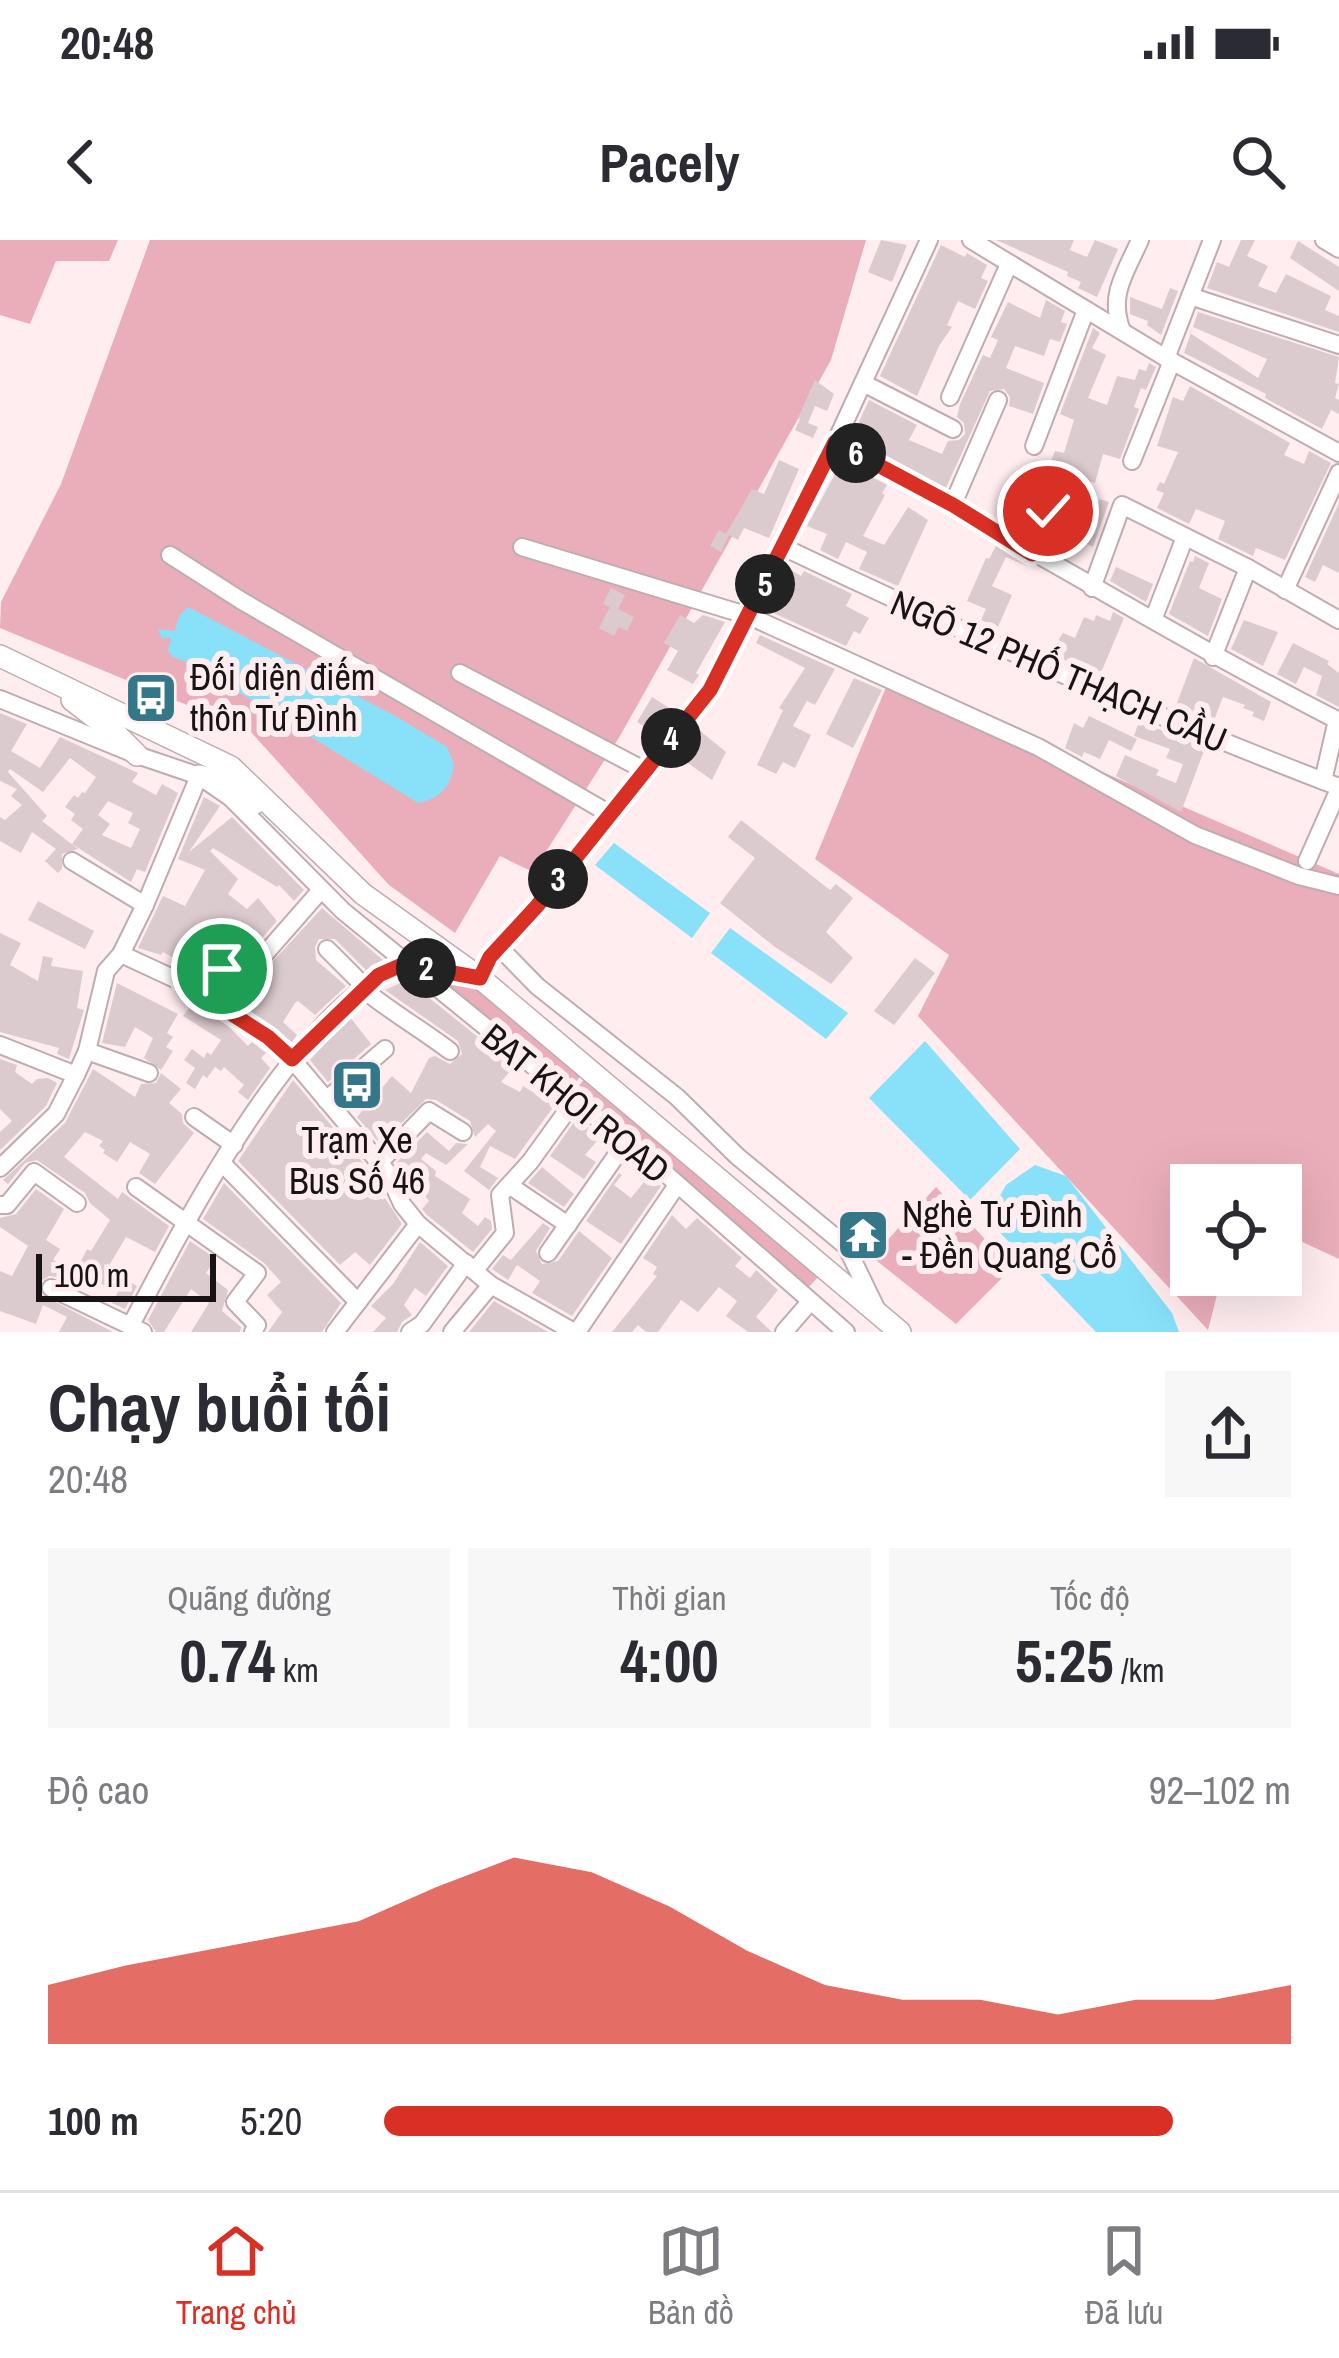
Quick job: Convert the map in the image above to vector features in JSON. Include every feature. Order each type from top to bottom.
[{"type":"main road","points":[[0,656],[231,767],[363,894],[480,978],[884,1324],[900,1332]]},
{"type":"main road","points":[[27,669],[115,733],[136,755]]},
{"type":"main road","points":[[199,776],[224,782],[304,839]]},
{"type":"main road","points":[[404,964],[480,978]]},
{"type":"street","points":[[480,978],[499,947],[710,690],[835,442],[929,240]]},
{"type":"street","points":[[971,240],[1004,253],[1122,332],[1339,454]]},
{"type":"street","points":[[1122,332],[1114,310],[1118,287],[1140,240]]},
{"type":"street","points":[[1132,461],[1212,240]]},
{"type":"street","points":[[1324,240],[1339,249]]},
{"type":"street","points":[[950,397],[1004,253]]},
{"type":"street","points":[[1190,296],[1339,345]]},
{"type":"street","points":[[1034,446],[1086,310]]},
{"type":"street","points":[[863,383],[953,429]]},
{"type":"street","points":[[953,505],[998,400]]},
{"type":"street","points":[[835,442],[1213,657],[1337,720],[1334,786],[1307,860]]},
{"type":"street","points":[[1285,590],[1339,473]]},
{"type":"street","points":[[1092,588],[1122,505],[1339,620]]},
{"type":"street","points":[[1032,554],[1048,511]]},
{"type":"street","points":[[1153,620],[1186,536]]},
{"type":"street","points":[[522,547],[749,616],[1038,747],[1195,835],[1299,876],[1339,886]]},
{"type":"street","name":"NGÕ 12 PHỐ THẠCH CẦU","points":[[783,547],[1190,729],[1334,786]]},
{"type":"street","points":[[170,555],[608,814]]},
{"type":"street","points":[[1213,657],[1248,568]]},
{"type":"street","points":[[460,673],[644,770]]},
{"type":"street","name":"BAT KHOI ROAD","points":[[0,699],[199,776],[260,825],[320,890],[404,964],[677,1185],[846,1332]]},
{"type":"street","points":[[0,1168],[56,1114],[76,1075],[87,1051],[106,971],[121,954],[145,905],[199,776]]},
{"type":"street","points":[[72,861],[145,905]]},
{"type":"street","points":[[264,955],[320,890]]},
{"type":"street","points":[[499,947],[537,986],[677,1097],[737,1156],[845,1246],[884,1324]]},
{"type":"street","points":[[327,949],[396,1017],[408,1020],[450,1051]]},
{"type":"street","points":[[121,954],[182,982],[268,1037],[379,1163],[418,1224],[491,1285],[576,1332],[677,1185]]},
{"type":"street","points":[[182,982],[202,956],[222,969]]},
{"type":"street","points":[[51,1288],[137,1328],[186,1222],[292,1059],[379,975],[404,964]]},
{"type":"street","points":[[0,1045],[76,1075]]},
{"type":"street","points":[[326,1100],[385,1049]]},
{"type":"street","points":[[87,1051],[149,1072]]},
{"type":"street","points":[[410,1332],[505,1233],[500,1195],[574,1101]]},
{"type":"street","points":[[379,1163],[429,1111],[463,1132]]},
{"type":"street","points":[[194,1117],[235,1145]]},
{"type":"street","points":[[548,1253],[625,1143]]},
{"type":"street","points":[[223,1164],[358,1302]]},
{"type":"street","points":[[0,1205],[7,1205],[34,1172],[77,1203]]},
{"type":"street","points":[[509,1186],[568,1225]]},
{"type":"street","points":[[136,1187],[257,1273],[235,1302],[256,1324],[253,1332]]},
{"type":"street","points":[[335,1332],[418,1224]]},
{"type":"street","points":[[452,1332],[491,1285]]},
{"type":"street","points":[[784,1332],[808,1303]]},
{"type":"shaded area","points":[[0,240],[118,240],[109,261],[56,261],[30,324],[0,315]]},
{"type":"shaded area","points":[[150,240],[866,240],[831,360],[620,736],[533,872],[500,856],[455,933],[389,885],[250,731],[0,628],[1,602],[61,484]]},
{"type":"shaded area","points":[[889,680],[1339,874],[1339,1259],[1302,1242],[1302,1164],[1170,1164],[1170,1289],[918,1016],[949,955],[815,859]]},
{"type":"shaded area","points":[[417,972],[479,991],[583,1073],[569,1091]]},
{"type":"shaded area","points":[[587,1076],[820,1275],[806,1290],[572,1094]]},
{"type":"shaded area","points":[[936,1187],[1012,1268],[956,1324],[872,1257]]},
{"type":"shaded area","points":[[1177,1296],[1217,1296],[1208,1330]]},
{"type":"water","points":[[188,607],[447,747],[454,764],[447,785],[438,795],[418,803],[195,665],[173,657],[168,651],[171,637],[162,639],[158,629],[175,631],[179,616]]},
{"type":"water","points":[[614,843],[710,913],[692,938],[595,865]]},
{"type":"water","points":[[730,928],[848,1013],[826,1039],[711,953]]},
{"type":"water","points":[[925,1041],[1020,1149],[970,1200],[869,1098]]},
{"type":"water","points":[[1035,1165],[1066,1176],[1172,1313],[1179,1332],[1096,1332],[987,1219],[1006,1185]]},
{"type":"building","points":[[881,240],[907,245],[892,282],[868,272]]},
{"type":"building","points":[[996,240],[1074,240],[1070,250],[1087,257],[1095,240],[1118,249],[1097,297],[1078,288],[1081,282],[1067,276],[1068,272]]},
{"type":"building","points":[[1241,240],[1255,240],[1247,256],[1268,266],[1258,286],[1276,293],[1286,274],[1331,296],[1325,310],[1339,316],[1339,332],[1207,288],[1217,262],[1229,267]]},
{"type":"building","points":[[1298,241],[1339,267],[1339,291],[1290,258]]},
{"type":"building","points":[[941,245],[987,265],[981,278],[988,281],[975,309],[958,301],[947,325],[952,327],[917,396],[880,376]]},
{"type":"building","points":[[1170,288],[1178,291],[1161,335],[1148,321],[1130,314],[1130,297],[1162,309]]},
{"type":"building","points":[[1046,300],[1065,311],[1061,322],[1067,324],[1060,342],[1050,339],[1044,356],[1015,346],[1006,368],[1044,383],[1033,414],[1009,406],[1004,389],[990,391],[946,488],[852,437],[869,400],[917,425],[909,440],[942,454],[948,441],[965,434],[964,423],[957,417],[960,404],[983,355],[990,358],[998,340],[991,337],[1008,302],[1040,318]]},
{"type":"building","points":[[1198,312],[1339,357],[1335,398],[1339,414],[1331,410],[1322,429],[1265,398],[1266,394],[1184,353],[1191,333],[1258,378],[1267,359],[1193,328]]},
{"type":"building","points":[[1093,328],[1100,333],[1092,348],[1106,355],[1088,398],[1107,405],[1117,376],[1135,380],[1139,369],[1146,371],[1149,363],[1156,367],[1146,390],[1141,388],[1134,407],[1139,409],[1120,459],[1103,454],[1095,483],[1087,481],[1077,507],[1068,503],[1073,491],[1054,483],[1026,533],[1013,526],[1028,495],[1036,499],[1055,451],[1064,453],[1074,420],[1060,414]]},
{"type":"building","points":[[815,380],[834,394],[827,411],[815,406],[808,423],[818,427],[813,438],[795,430]]},
{"type":"building","points":[[1190,386],[1290,443],[1284,455],[1304,464],[1309,451],[1331,463],[1285,560],[1256,548],[1253,556],[1218,539],[1225,521],[1196,509],[1189,524],[1157,508],[1164,493],[1156,490],[1160,482],[1164,484],[1178,452],[1157,446],[1173,397],[1183,401]]},
{"type":"building","points":[[779,460],[799,469],[769,538],[744,528],[738,540],[729,535],[721,552],[710,546],[719,530],[726,534],[752,489],[764,494]]},
{"type":"building","points":[[842,461],[887,485],[863,536],[884,545],[908,507],[928,520],[898,586],[859,569],[867,552],[846,542],[838,559],[820,550],[827,534],[807,526]]},
{"type":"building","points":[[1100,499],[1109,502],[1093,547],[1076,538]]},
{"type":"building","points":[[1339,503],[1339,573],[1323,565],[1315,582],[1305,577]]},
{"type":"building","points":[[996,546],[1027,566],[1006,557],[992,586],[1012,595],[998,627],[981,620],[986,609],[967,601]]},
{"type":"building","points":[[1195,556],[1209,563],[1199,588],[1222,599],[1208,636],[1169,614]]},
{"type":"building","points":[[1116,567],[1153,584],[1146,602],[1110,581]]},
{"type":"building","points":[[791,570],[801,576],[804,571],[852,594],[846,606],[869,618],[860,634],[854,631],[846,646],[769,611]]},
{"type":"building","points":[[611,588],[625,595],[618,609],[634,617],[627,631],[619,627],[614,636],[599,628],[610,607],[603,604]]},
{"type":"building","points":[[1113,612],[1124,618],[1100,675],[1049,654],[1063,633],[1075,638],[1084,617],[1094,621],[1096,615],[1110,621]]},
{"type":"building","points":[[680,615],[694,623],[703,615],[725,622],[693,684],[667,670],[678,651],[664,643]]},
{"type":"building","points":[[1244,620],[1278,632],[1263,666],[1231,649]]},
{"type":"building","points":[[760,635],[835,669],[815,705],[807,701],[793,726],[811,735],[795,768],[783,762],[776,774],[757,765],[783,710],[779,708],[805,668],[756,643]]},
{"type":"building","points":[[1293,643],[1329,661],[1339,673],[1339,707],[1316,695],[1322,676],[1304,667],[1296,684],[1277,674]]},
{"type":"building","points":[[1194,658],[1271,702],[1264,721],[1252,716],[1254,712],[1245,705],[1223,697],[1213,723],[1175,708]]},
{"type":"building","points":[[854,678],[882,690],[853,748],[826,734]]},
{"type":"building","points":[[652,697],[674,711],[657,735],[637,722]]},
{"type":"building","points":[[0,713],[27,724],[11,751],[40,768],[60,737],[138,773],[132,782],[156,795],[162,784],[178,793],[145,872],[137,869],[131,882],[72,844],[83,829],[65,807],[74,795],[78,798],[85,793],[96,777],[70,758],[43,792],[8,772],[47,816],[42,821],[78,849],[62,854],[58,873],[45,861],[56,849],[32,832],[21,853],[0,841],[0,817],[5,820],[22,805],[11,796],[17,789],[0,781]],"holes":[[[108,801],[133,813],[128,823],[140,829],[131,848],[102,835],[110,824],[98,815]]]},
{"type":"building","points":[[1089,716],[1137,739],[1131,751],[1109,740],[1100,759],[1065,748],[1074,723],[1083,728]]},
{"type":"building","points":[[1139,721],[1205,748],[1181,812],[1116,776],[1125,755],[1176,783],[1183,764],[1166,758],[1170,749],[1134,736]]},
{"type":"building","points":[[699,730],[726,752],[712,780],[682,759]]},
{"type":"building","points":[[204,797],[220,806],[189,852],[232,817],[304,890],[294,901],[279,885],[213,848],[210,851],[238,879],[228,894],[247,909],[258,898],[277,921],[263,937],[259,934],[244,956],[265,970],[322,908],[384,961],[367,971],[335,939],[319,939],[316,960],[346,986],[315,1015],[295,1003],[283,1022],[297,1035],[292,1042],[230,997],[241,981],[233,976],[234,964],[209,945],[196,945],[181,962],[163,952],[138,948],[163,896],[185,906],[205,870],[178,859]]},
{"type":"building","points":[[741,820],[830,890],[836,884],[853,898],[826,932],[853,958],[831,984],[720,903],[755,858],[728,837]]},
{"type":"building","points":[[38,901],[94,931],[85,949],[28,920]]},
{"type":"building","points":[[0,933],[21,943],[10,965],[38,981],[43,956],[53,958],[51,966],[83,971],[77,1008],[84,1010],[69,1059],[57,1054],[59,1048],[0,1032]]},
{"type":"building","points":[[915,958],[935,973],[894,1025],[874,1011]]},
{"type":"building","points":[[407,980],[514,1066],[501,1082],[520,1092],[523,1086],[538,1095],[541,1089],[557,1102],[515,1159],[490,1146],[480,1167],[498,1178],[489,1190],[464,1171],[496,1131],[488,1124],[475,1137],[470,1121],[426,1099],[380,1144],[357,1117],[392,1076],[411,1093],[429,1058],[450,1064],[462,1054],[458,1041],[385,990]]},
{"type":"building","points":[[117,983],[178,1014],[167,1033],[173,1037],[166,1047],[173,1051],[161,1070],[144,1058],[153,1038],[135,1027],[125,1047],[102,1043]]},
{"type":"building","points":[[193,1003],[248,1046],[252,1042],[266,1053],[261,1058],[270,1068],[248,1100],[238,1092],[244,1085],[224,1067],[221,1071],[215,1067],[207,1078],[203,1075],[195,1089],[186,1083],[195,1068],[184,1060],[192,1049],[204,1058],[221,1040],[183,1016]]},
{"type":"building","points":[[350,1017],[371,1044],[328,1082],[310,1060]]},
{"type":"building","points":[[0,1059],[17,1065],[15,1072],[32,1084],[48,1078],[57,1083],[46,1106],[0,1150],[0,1132],[12,1121],[0,1109]]},
{"type":"building","points":[[93,1069],[135,1097],[141,1084],[156,1083],[161,1073],[181,1089],[169,1103],[194,1133],[155,1184],[139,1173],[150,1154],[130,1142],[117,1162],[103,1153],[99,1146],[103,1141],[85,1132],[64,1157],[118,1199],[122,1192],[169,1226],[155,1252],[126,1237],[107,1269],[137,1286],[125,1309],[112,1303],[118,1292],[87,1277],[92,1269],[80,1263],[110,1220],[85,1193],[37,1160],[25,1163],[8,1184],[3,1180],[65,1123]]},
{"type":"building","points":[[293,1080],[374,1176],[367,1181],[402,1224],[370,1265],[355,1252],[340,1265],[238,1161]]},
{"type":"building","points":[[577,1118],[600,1137],[585,1155],[596,1162],[584,1179],[550,1156]]},
{"type":"building","points":[[427,1132],[449,1151],[456,1143],[468,1144],[446,1165],[426,1153],[421,1159],[436,1171],[435,1176],[470,1199],[462,1213],[478,1226],[485,1217],[491,1221],[492,1229],[473,1252],[427,1215],[422,1209],[429,1201],[396,1163]]},
{"type":"building","points":[[542,1167],[574,1194],[564,1207],[528,1183]]},
{"type":"building","points":[[619,1173],[614,1185],[631,1198],[649,1176],[661,1186],[621,1244],[586,1221]]},
{"type":"building","points":[[224,1183],[341,1303],[322,1332],[268,1332],[282,1312],[267,1295],[281,1282],[264,1263],[203,1219]]},
{"type":"building","points":[[36,1189],[64,1209],[46,1240],[60,1249],[53,1260],[63,1266],[57,1277],[40,1282],[40,1294],[113,1332],[59,1332],[67,1317],[43,1305],[36,1324],[0,1311],[0,1271],[12,1276],[28,1246],[0,1227],[0,1218],[16,1214]]},
{"type":"building","points":[[672,1215],[686,1229],[697,1218],[742,1258],[735,1266],[750,1278],[756,1270],[778,1290],[756,1317],[772,1332],[748,1332],[726,1316],[737,1301],[719,1287],[698,1312],[681,1300],[658,1332],[646,1332],[638,1325],[632,1332],[612,1332],[657,1276],[653,1274],[657,1267],[643,1258]]},
{"type":"building","points":[[543,1223],[550,1228],[536,1251],[542,1264],[558,1261],[579,1231],[612,1258],[572,1316],[532,1293],[540,1281],[517,1265],[508,1280],[492,1269],[503,1255],[511,1260]]},
{"type":"building","points":[[190,1241],[216,1259],[206,1273],[228,1290],[222,1311],[241,1327],[240,1332],[191,1332],[209,1303],[191,1289],[164,1332],[156,1332],[148,1320]]},
{"type":"building","points":[[420,1242],[448,1266],[426,1296],[415,1288],[404,1305],[412,1315],[397,1332],[373,1332],[386,1318],[371,1306],[393,1284]]},
{"type":"building","points":[[494,1301],[548,1332],[469,1332]]},
{"type":"place","name":"Đối diện điếm thôn Tư Đình","points":[[151,698]]},
{"type":"place","name":"Trạm Xe Bus Số 46","points":[[357,1085]]},
{"type":"place","name":"Nghè Tư Đình - Đền Quang Cổ","points":[[863,1235]]},
{"type":"route","points":[[222,969],[202,956],[182,982],[268,1037],[292,1059],[379,975],[404,964],[480,978],[490,957],[537,906],[710,690],[835,442],[1032,554],[1048,511]]}]
